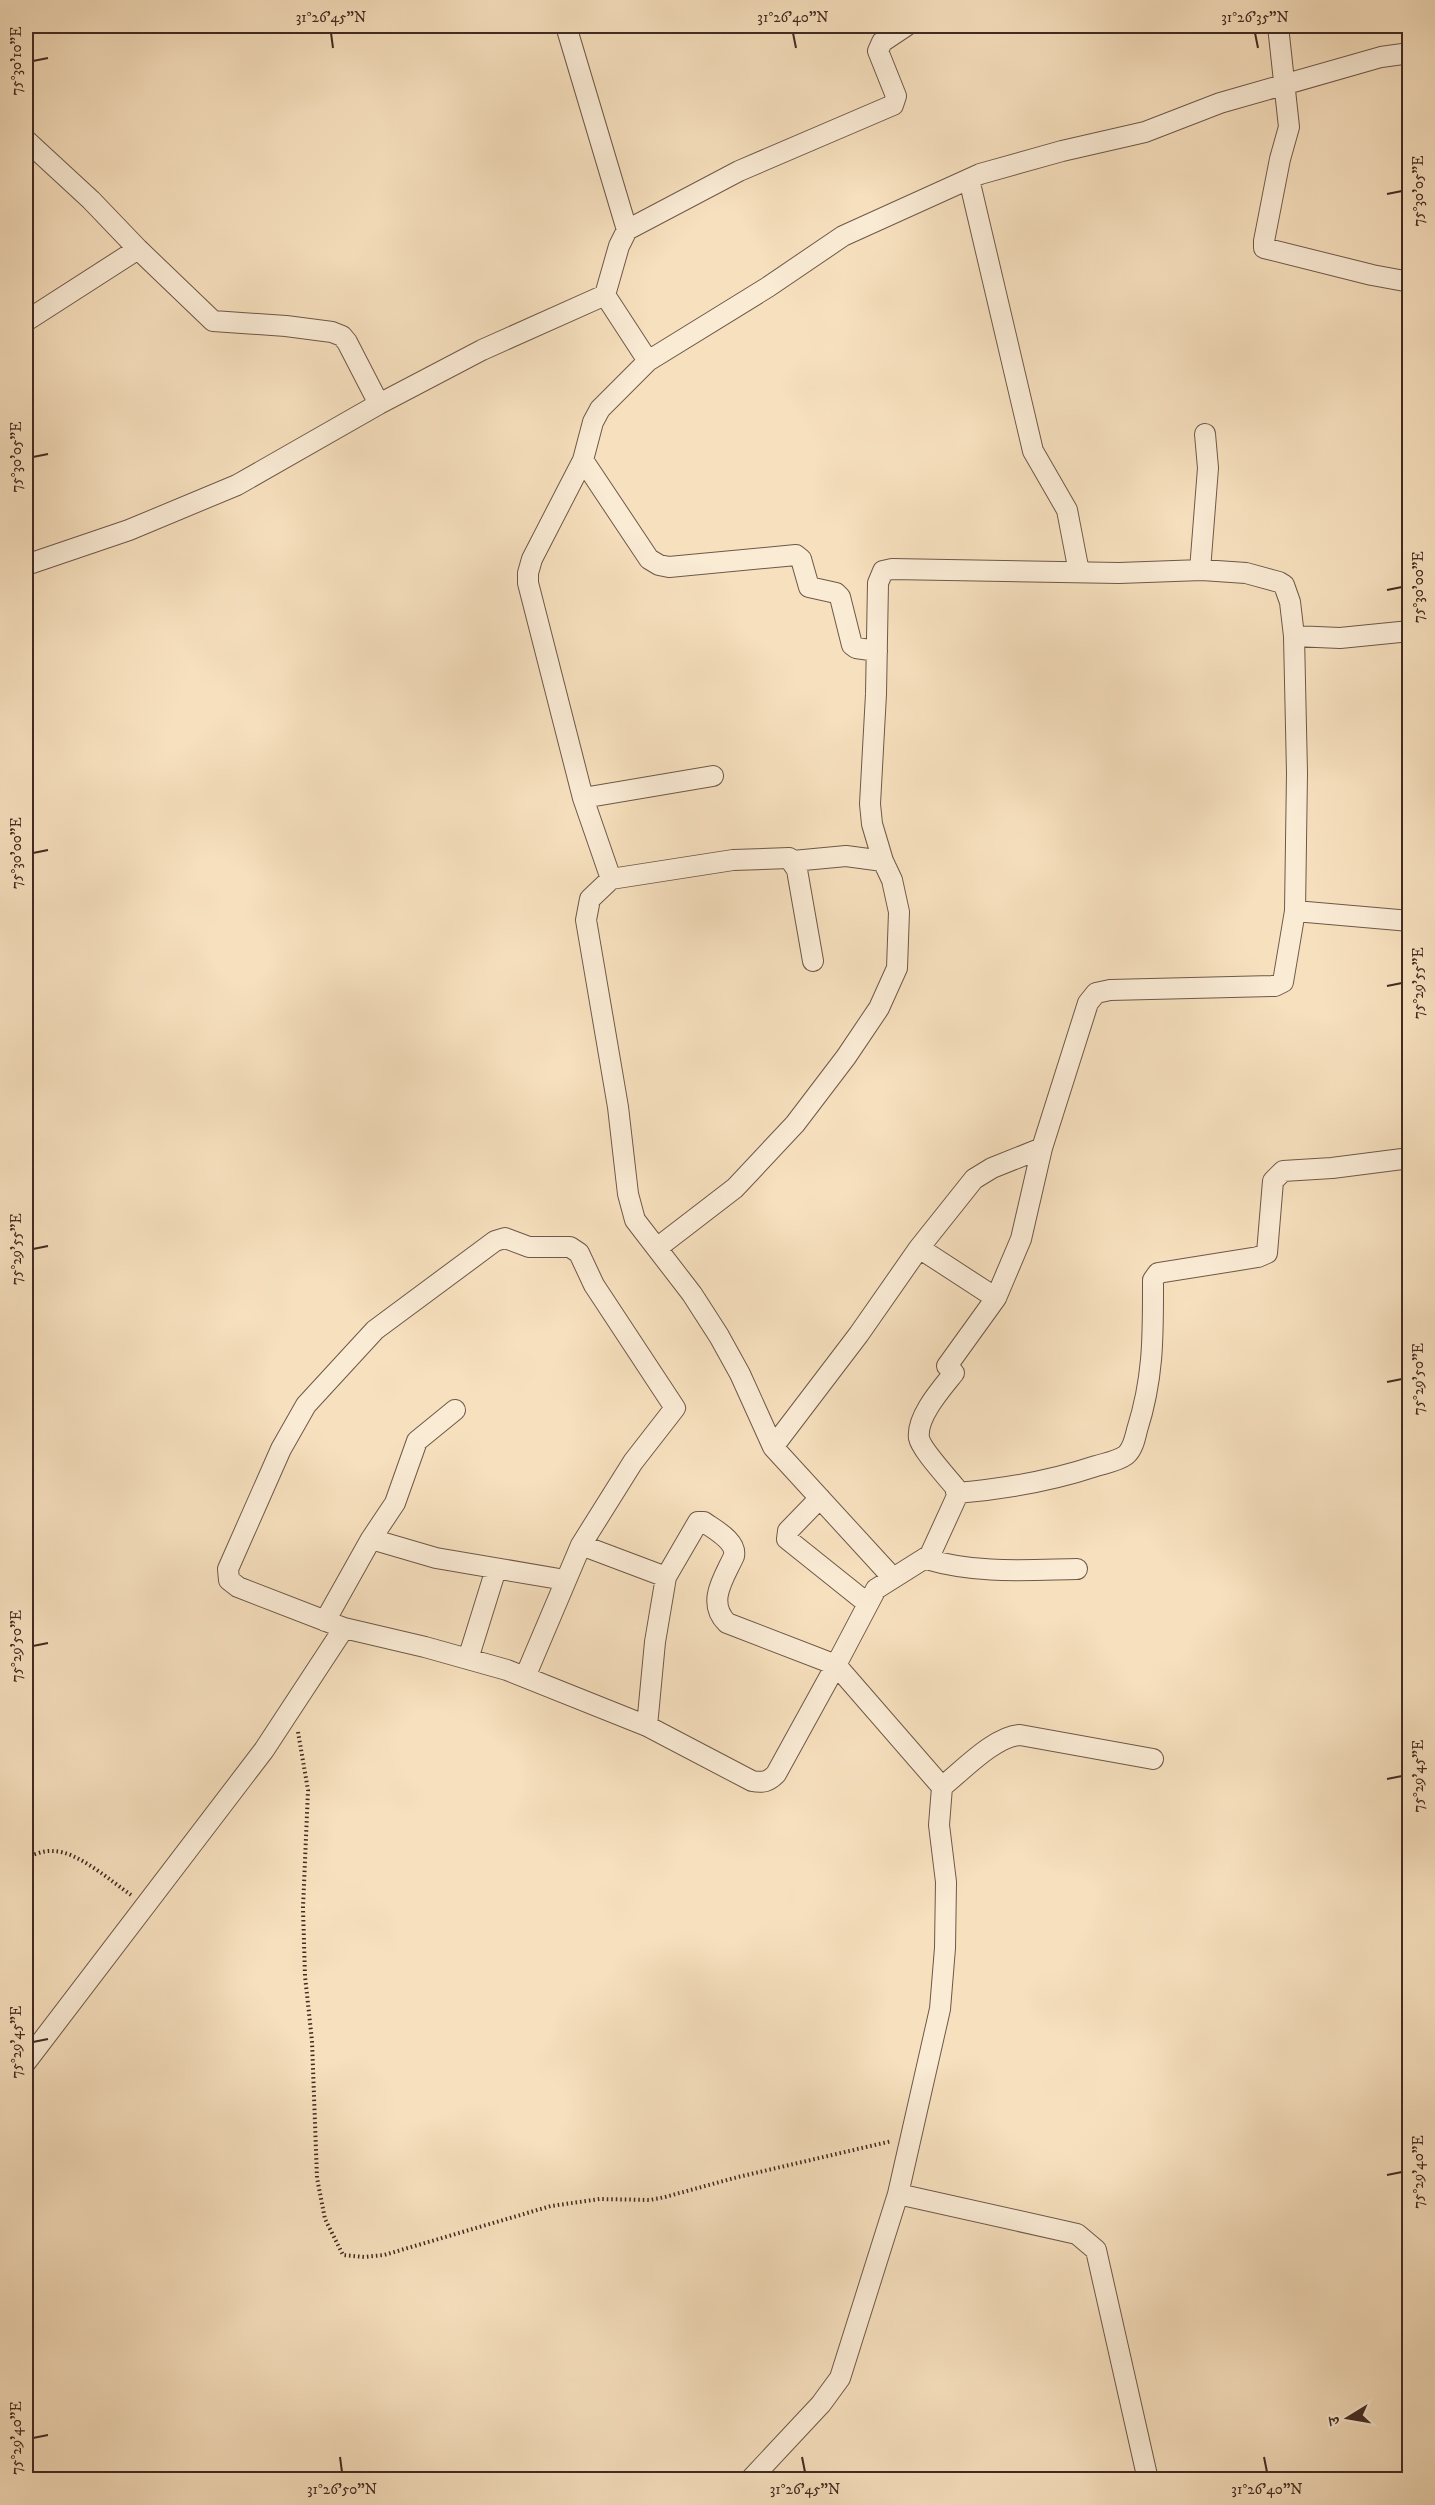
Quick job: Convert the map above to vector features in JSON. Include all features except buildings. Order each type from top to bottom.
[{"type":"street","points":[[566,26],[627,230]]},
{"type":"street","points":[[648,361],[605,296],[619,246],[627,230],[739,171],[893,105],[896,102],[896,96],[878,51],[882,42],[906,26]]},
{"type":"street","points":[[1278,26],[1289,128],[1275,182],[1264,248],[1372,275],[1410,282]]},
{"type":"street","points":[[611,879],[583,798],[528,583],[528,573],[532,559],[583,460],[596,415],[648,361],[768,287],[843,236],[969,179],[1062,151],[1146,132],[1220,103],[1283,87],[1381,57],[1410,53]]},
{"type":"street","points":[[26,140],[91,200],[213,321],[286,326],[332,332],[342,336],[379,404]]},
{"type":"street","points":[[969,179],[1033,451],[1066,510],[1079,572]]},
{"type":"street","points":[[26,321],[138,249]]},
{"type":"street","points":[[26,565],[129,531],[237,485],[379,404],[482,350],[605,296]]},
{"type":"street","points":[[1200,570],[1208,468],[1205,434]]},
{"type":"street","points":[[583,460],[654,563],[669,567],[796,555],[801,559],[808,587],[836,593],[840,597],[852,645],[856,648],[877,651]]},
{"type":"street","points":[[525,1677],[581,1545],[633,1462],[675,1408],[594,1285],[579,1253],[570,1247],[529,1247],[511,1240],[498,1240],[419,1295],[375,1330],[306,1405],[277,1460],[228,1569],[229,1580],[238,1587],[344,1628],[468,1659],[525,1677],[647,1726],[752,1781],[764,1782],[776,1774],[837,1665],[876,1589],[926,1559],[945,1527],[957,1493],[955,1487],[921,1443],[920,1433],[928,1407],[954,1373],[953,1370],[946,1368],[947,1365],[996,1298],[1021,1239],[1042,1149],[1091,998],[1096,993],[1110,990],[1160,991],[1281,985],[1285,978],[1295,911],[1297,773],[1294,636],[1290,602],[1284,585],[1246,573],[1200,570],[1079,572],[892,569],[883,571],[878,583],[870,804],[872,824],[892,880],[899,912],[897,968],[879,1008],[846,1057],[795,1124],[735,1188],[657,1248]]},
{"type":"street","points":[[1294,636],[1340,638],[1410,631]]},
{"type":"street","points":[[583,798],[713,776]]},
{"type":"street","points":[[793,861],[846,856],[884,861]]},
{"type":"street","points":[[813,961],[797,870],[789,858],[733,860],[611,879],[590,899],[586,920],[618,1107],[628,1194],[635,1220],[692,1294],[719,1336],[740,1374],[773,1447],[893,1578]]},
{"type":"street","points":[[1295,911],[1410,921]]},
{"type":"street","points":[[773,1447],[974,1179],[992,1168],[1042,1149]]},
{"type":"street","points":[[957,1493],[996,1490],[1045,1480],[1118,1460],[1127,1454],[1134,1442],[1146,1403],[1153,1358],[1153,1280],[1158,1273],[1258,1257],[1267,1253],[1273,1181],[1283,1171],[1410,1158]]},
{"type":"street","points":[[920,1248],[996,1298]]},
{"type":"street","points":[[325,1620],[371,1539],[395,1503],[417,1441],[454,1410]]},
{"type":"street","points":[[820,1498],[788,1531],[787,1539],[867,1603]]},
{"type":"street","points":[[647,1726],[655,1642],[666,1577],[696,1524],[704,1522],[732,1543],[735,1549],[716,1596],[716,1605],[721,1618],[727,1623],[837,1665],[942,1787],[939,1825],[946,1882],[945,1948],[940,2009],[898,2194],[840,2378],[821,2404],[750,2480]]},
{"type":"street","points":[[371,1539],[436,1558],[565,1580]]},
{"type":"street","points":[[581,1545],[666,1577]]},
{"type":"street","points":[[926,1559],[961,1569],[1077,1569]]},
{"type":"street","points":[[468,1659],[496,1569]]},
{"type":"street","points":[[26,2062],[264,1750],[344,1628]]},
{"type":"street","points":[[942,1787],[996,1742],[1011,1735],[1020,1734],[1153,1760]]},
{"type":"street","points":[[898,2194],[1077,2234],[1096,2250],[1148,2480]]},
{"type":"path","points":[[293,1708],[308,1790],[303,1908],[305,1976],[312,2042],[317,2178],[325,2219],[343,2255],[364,2257],[384,2255],[551,2206],[600,2199],[650,2200],[665,2197],[738,2177],[910,2137]]},
{"type":"path","points":[[26,1857],[45,1851],[64,1852],[147,1905]]}]
